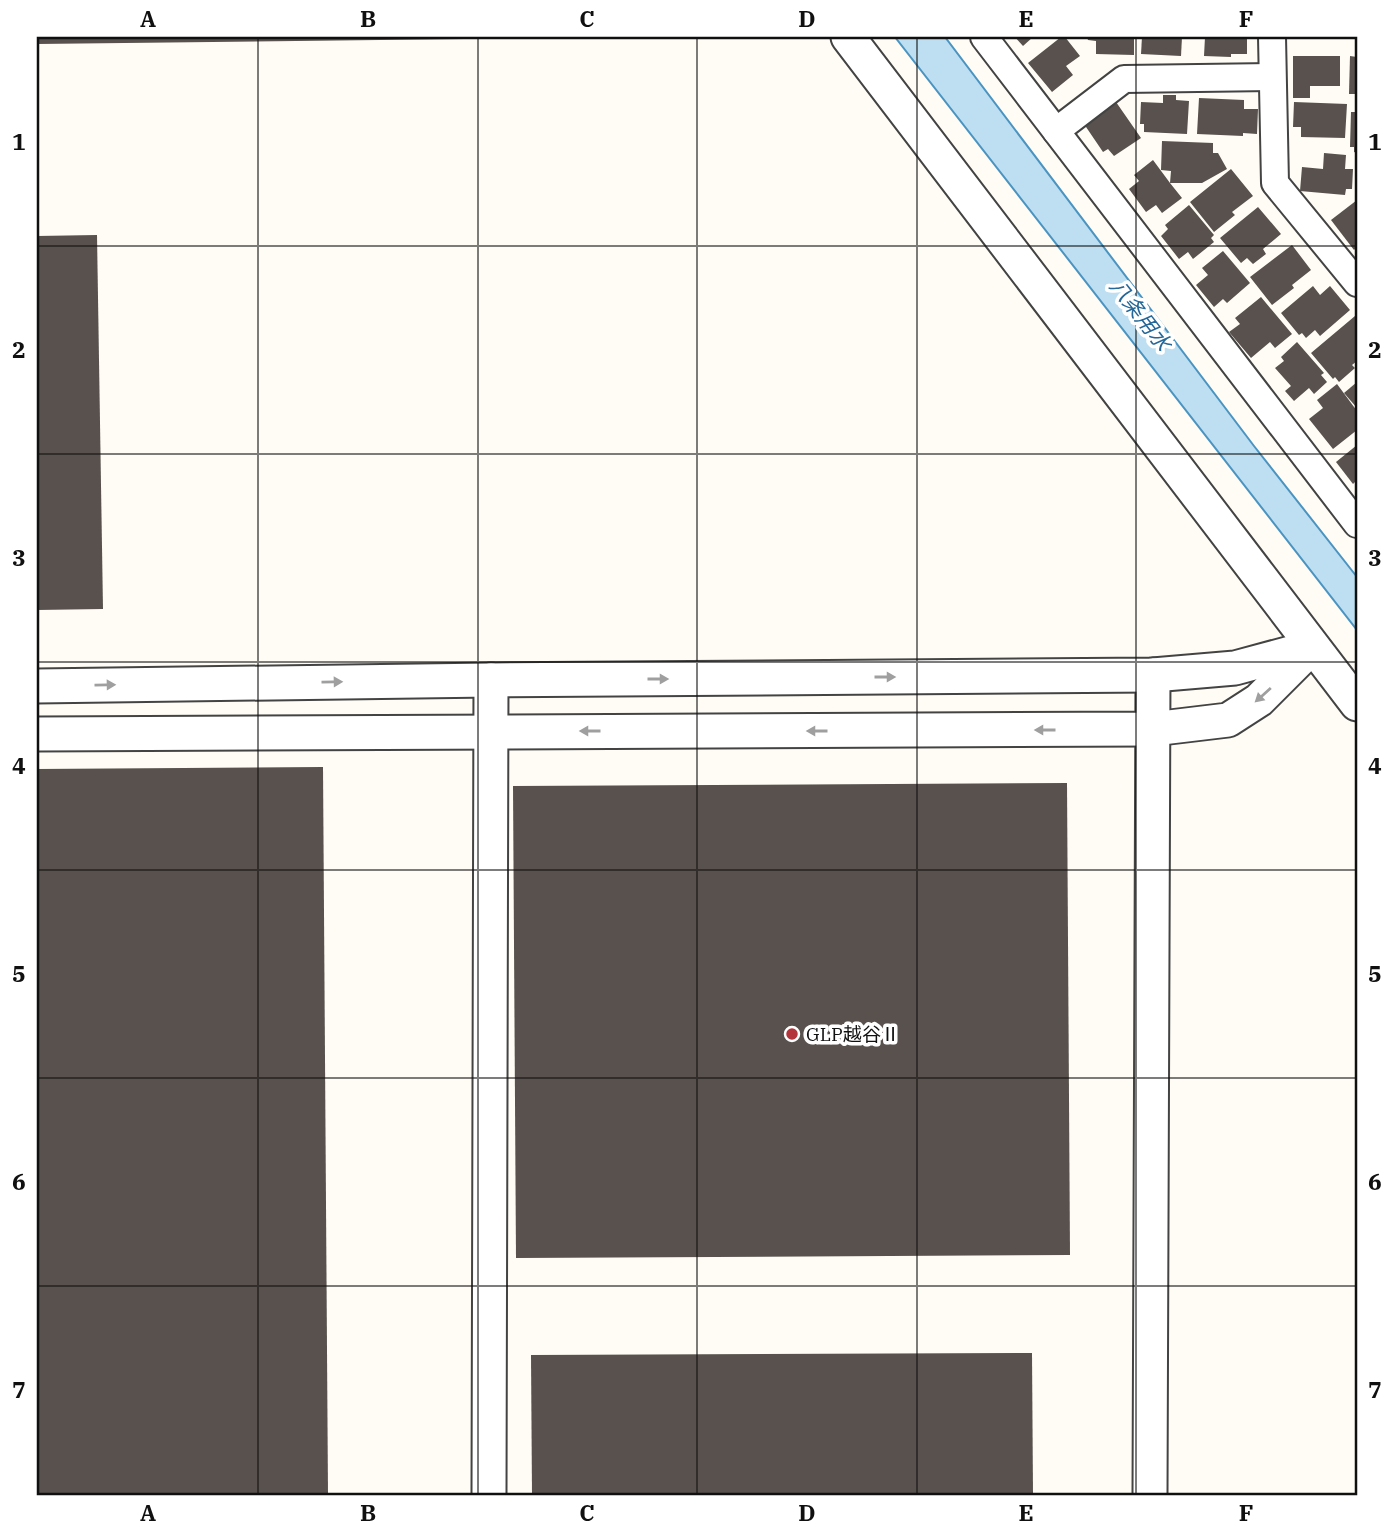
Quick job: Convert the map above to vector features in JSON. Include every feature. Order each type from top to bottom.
[{"type":"street","points":[[848,37],[1357,704]]},
{"type":"street","points":[[984,37],[1357,524]]},
{"type":"street","points":[[1272,37],[1275,183],[1357,282]]},
{"type":"street","points":[[1056,131],[1124,79],[1272,78]]},
{"type":"street","points":[[37,686],[1153,675],[1235,668],[1312,647]]},
{"type":"street","points":[[37,734],[1153,729],[1228,720],[1259,700],[1312,647]]},
{"type":"street","points":[[1150,1495],[1153,675]]},
{"type":"street","points":[[489,1495],[491,680]]},
{"type":"water","name":"八条用水","points":[[895,37],[945,37],[1254,446],[1357,577],[1357,630]]},
{"type":"building","points":[[37,37],[464,37],[464,39],[37,44]]},
{"type":"building","points":[[1015,37],[1033,37],[1023,46]]},
{"type":"building","points":[[1061,37],[1065,37],[1080,56],[1066,66],[1073,75],[1052,92],[1028,63]]},
{"type":"building","points":[[1087,37],[1134,37],[1134,55],[1096,54],[1096,41],[1088,40]]},
{"type":"building","points":[[1142,37],[1182,37],[1181,56],[1141,54]]},
{"type":"building","points":[[1205,37],[1247,37],[1247,54],[1231,54],[1231,57],[1204,56]]},
{"type":"building","points":[[1293,56],[1340,56],[1340,86],[1310,86],[1310,98],[1293,98]]},
{"type":"building","points":[[1350,56],[1357,57],[1357,94],[1349,94]]},
{"type":"building","points":[[1163,95],[1176,95],[1176,100],[1189,101],[1187,134],[1144,132],[1144,124],[1140,124],[1141,102],[1163,103]]},
{"type":"building","points":[[1199,98],[1244,100],[1244,109],[1258,109],[1257,134],[1197,134]]},
{"type":"building","points":[[1116,102],[1141,138],[1114,156],[1108,149],[1103,152],[1084,124]]},
{"type":"building","points":[[1294,102],[1347,104],[1345,138],[1301,137],[1301,127],[1293,127]]},
{"type":"building","points":[[1351,112],[1357,112],[1357,153],[1354,152],[1354,147],[1350,147]]},
{"type":"building","points":[[1162,141],[1213,143],[1213,153],[1218,153],[1227,169],[1202,183],[1170,183],[1171,171],[1161,170]]},
{"type":"building","points":[[1324,153],[1346,155],[1345,169],[1353,169],[1352,189],[1346,189],[1345,195],[1300,191],[1302,167],[1323,169]]},
{"type":"building","points":[[1153,160],[1182,198],[1162,213],[1156,205],[1146,212],[1129,189],[1139,181],[1134,175]]},
{"type":"building","points":[[1231,169],[1253,196],[1232,212],[1235,215],[1214,232],[1190,202]]},
{"type":"building","points":[[1357,200],[1357,247],[1354,250],[1331,220]]},
{"type":"building","points":[[1189,205],[1214,235],[1211,238],[1214,242],[1193,259],[1188,252],[1179,259],[1161,236],[1168,229],[1165,225]]},
{"type":"building","points":[[1258,207],[1281,234],[1263,249],[1266,254],[1253,264],[1247,258],[1241,263],[1220,238]]},
{"type":"building","points":[[97,235],[103,609],[37,610],[37,236]]},
{"type":"building","points":[[1292,245],[1311,270],[1272,305],[1250,277]]},
{"type":"building","points":[[1223,251],[1250,283],[1227,303],[1223,299],[1214,307],[1196,285],[1208,275],[1202,268]]},
{"type":"building","points":[[1313,286],[1320,295],[1330,286],[1350,310],[1320,336],[1315,330],[1306,338],[1302,333],[1299,335],[1281,313]]},
{"type":"building","points":[[1261,297],[1292,334],[1275,348],[1270,342],[1251,358],[1229,332],[1240,324],[1235,318]]},
{"type":"building","points":[[1355,316],[1357,361],[1352,365],[1355,368],[1339,382],[1335,377],[1333,379],[1311,353]]},
{"type":"building","points":[[1297,342],[1324,373],[1321,375],[1327,382],[1314,394],[1309,388],[1294,401],[1285,391],[1291,386],[1275,368],[1284,361],[1281,357]]},
{"type":"building","points":[[1357,382],[1357,408],[1344,393]]},
{"type":"building","points":[[1337,384],[1357,411],[1357,430],[1333,449],[1309,419],[1323,408],[1317,400]]},
{"type":"building","points":[[1357,445],[1357,480],[1353,484],[1336,462]]},
{"type":"building","points":[[323,767],[328,1495],[37,1495],[37,769]]},
{"type":"building","name":"GLP越谷Ⅱ","points":[[1067,783],[1070,1255],[516,1258],[513,786]]},
{"type":"building","points":[[1032,1353],[1033,1495],[532,1495],[531,1355]]},
{"type":"place","name":"GLP越谷Ⅱ","points":[[792,1034]]}]
